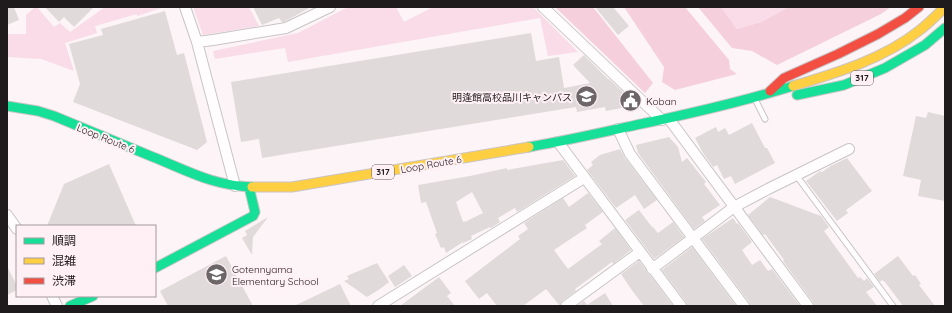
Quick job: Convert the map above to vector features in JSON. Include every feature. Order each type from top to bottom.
[{"type":"main road","name":"317","points":[[767,94],[784,78],[878,34],[905,18],[919,7]]},
{"type":"main road","name":"317","points":[[767,94],[839,72],[881,54],[916,33],[945,7]]},
{"type":"main road","name":"317","points":[[767,94],[792,96],[844,85],[885,68],[905,57],[925,45],[945,28]]},
{"type":"main road","name":"Loop Route 6","points":[[7,106],[38,111],[54,116],[219,183],[235,186],[278,188],[292,187],[558,142],[665,119],[767,94]]},
{"type":"main road","points":[[156,267],[253,216],[255,212],[249,187]]},
{"type":"main road","points":[[70,306],[91,297]]},
{"type":"street","points":[[185,7],[197,42],[235,186]]},
{"type":"street","points":[[197,42],[286,28],[330,7]]},
{"type":"street","points":[[543,7],[665,119],[734,207],[808,306]]},
{"type":"street","points":[[618,129],[630,154],[744,306]]},
{"type":"street","points":[[558,142],[681,306]]},
{"type":"street","points":[[652,269],[734,207],[849,149]]},
{"type":"street","points":[[378,306],[584,178]]},
{"type":"street","points":[[7,215],[16,228]]},
{"type":"street","points":[[566,306],[640,252]]},
{"type":"street","points":[[52,297],[57,306]]},
{"type":"lane","points":[[755,98],[765,119]]},
{"type":"lane","points":[[796,175],[893,306]]},
{"type":"shaded area","points":[[37,7],[54,27],[60,23],[70,32],[105,7],[164,7],[137,16],[137,14],[95,26],[97,33],[65,43],[74,71],[41,59],[7,57],[7,34],[26,34],[26,15]]},
{"type":"shaded area","points":[[193,7],[249,7],[259,26],[203,35]]},
{"type":"shaded area","points":[[348,7],[396,7],[404,22],[433,7],[533,7],[578,52],[548,56],[540,18],[288,62],[285,48],[215,59],[213,51],[298,33]]},
{"type":"shaded area","points":[[555,7],[593,7],[653,83],[645,93]]},
{"type":"shaded area","points":[[624,7],[685,7],[729,60],[730,69],[737,74],[675,90],[662,82],[664,67]]},
{"type":"shaded area","points":[[698,7],[721,7],[737,29],[761,22],[789,7],[891,7],[881,14],[777,65],[752,51],[732,48]]},
{"type":"shaded area","points":[[721,7],[789,7],[761,22],[737,29]]},
{"type":"building","points":[[7,7],[14,7],[19,20],[7,25]]},
{"type":"building","points":[[45,7],[94,7],[74,27],[64,17],[59,22]]},
{"type":"building","points":[[253,7],[311,7],[284,22],[282,22],[279,18],[262,25]]},
{"type":"building","points":[[595,7],[613,7],[629,26],[618,35]]},
{"type":"building","points":[[165,11],[177,55],[184,53],[207,142],[197,150],[73,102],[80,84],[69,44],[103,35],[101,29]]},
{"type":"building","points":[[531,33],[536,61],[559,57],[564,88],[590,83],[573,65],[584,55],[637,105],[606,111],[605,107],[577,112],[576,107],[262,158],[259,139],[241,142],[231,82]]},
{"type":"building","points":[[928,112],[945,116],[945,201],[918,196],[921,180],[903,176],[916,116],[926,118]]},
{"type":"building","points":[[752,123],[775,163],[735,184],[731,176],[724,179],[717,165],[713,167],[695,138],[716,127],[718,132],[725,128],[729,135]]},
{"type":"building","points":[[669,137],[678,147],[682,162],[687,158],[706,182],[704,184],[720,205],[702,217],[705,221],[694,229],[638,153],[636,145]]},
{"type":"building","points":[[620,149],[625,158],[657,200],[644,209],[635,195],[616,208],[587,170],[593,165],[591,162],[600,155]]},
{"type":"building","points":[[847,158],[872,191],[846,210],[848,213],[837,221],[806,181],[820,171],[822,172],[832,165]]},
{"type":"building","points":[[563,160],[575,176],[517,212],[515,208],[498,218],[500,222],[491,228],[490,227],[471,236],[472,239],[463,242],[446,253],[444,247],[441,248],[435,234],[437,233],[426,202],[421,203],[418,185],[507,168],[507,170]],"holes":[[[472,192],[483,213],[463,222],[456,202]]]},
{"type":"building","points":[[109,164],[136,225],[47,225],[64,184]]},
{"type":"building","points":[[588,193],[603,212],[585,225],[587,228],[554,250],[568,269],[602,244],[599,241],[615,228],[631,250],[613,264],[612,262],[575,289],[576,291],[562,301],[560,306],[546,289],[523,306],[497,306],[487,293],[479,299],[465,281],[520,239],[518,236],[528,229],[524,223],[563,198],[569,207]]},
{"type":"building","points":[[770,197],[821,216],[829,227],[824,231],[858,278],[860,277],[864,281],[867,278],[874,287],[866,292],[877,306],[814,306],[813,302],[783,261],[784,260],[765,234],[763,235],[748,215]]},
{"type":"building","points":[[639,210],[658,233],[673,222],[684,237],[654,259],[625,220]]},
{"type":"building","points":[[268,217],[253,237],[252,255],[242,238],[247,235],[245,231]]},
{"type":"building","points":[[733,218],[752,242],[742,250],[752,265],[760,260],[768,271],[772,269],[800,306],[750,306],[749,302],[702,239]]},
{"type":"building","points":[[692,247],[736,306],[687,306],[686,302],[662,270]]},
{"type":"building","name":"Gotennyama Elementary School","points":[[226,256],[253,306],[168,306],[160,291]]},
{"type":"building","points":[[898,256],[913,276],[915,275],[921,284],[919,285],[935,306],[903,306],[885,282],[882,280],[880,282],[874,274]]},
{"type":"building","points":[[639,261],[673,306],[644,306],[631,289],[621,274]]},
{"type":"building","points":[[377,263],[389,282],[367,297],[344,281],[349,279],[347,276]]},
{"type":"building","points":[[404,265],[412,276],[395,287],[388,276]]},
{"type":"building","points":[[7,266],[16,284],[16,290],[7,295]]},
{"type":"building","points":[[439,277],[451,293],[447,296],[455,306],[400,306]]},
{"type":"building","points":[[340,284],[351,306],[294,306]]},
{"type":"building","points":[[605,293],[613,306],[577,306],[584,301],[587,305]]},
{"type":"traffic: fast","points":[[797,95],[844,85],[885,68],[925,45],[945,28]]},
{"type":"traffic: fast","points":[[529,147],[695,112],[793,86]]},
{"type":"traffic: fast","points":[[7,106],[38,111],[54,116],[213,181],[252,187]]},
{"type":"traffic: fast","points":[[156,267],[253,216],[255,212],[249,187]]},
{"type":"traffic: fast","points":[[70,306],[91,297]]},
{"type":"traffic: slow","points":[[793,86],[859,64],[891,49],[920,30],[945,7]]},
{"type":"traffic: slow","points":[[252,187],[292,187],[529,147]]},
{"type":"traffic: jam","points":[[770,91],[784,78],[878,34],[905,18],[919,7]]},
{"type":"place","name":"明逢館高校品川キャンパス","points":[[587,97]]},
{"type":"place","name":"Koban","points":[[631,101]]},
{"type":"place","name":"Gotennyama Elementary School","points":[[217,275]]}]
